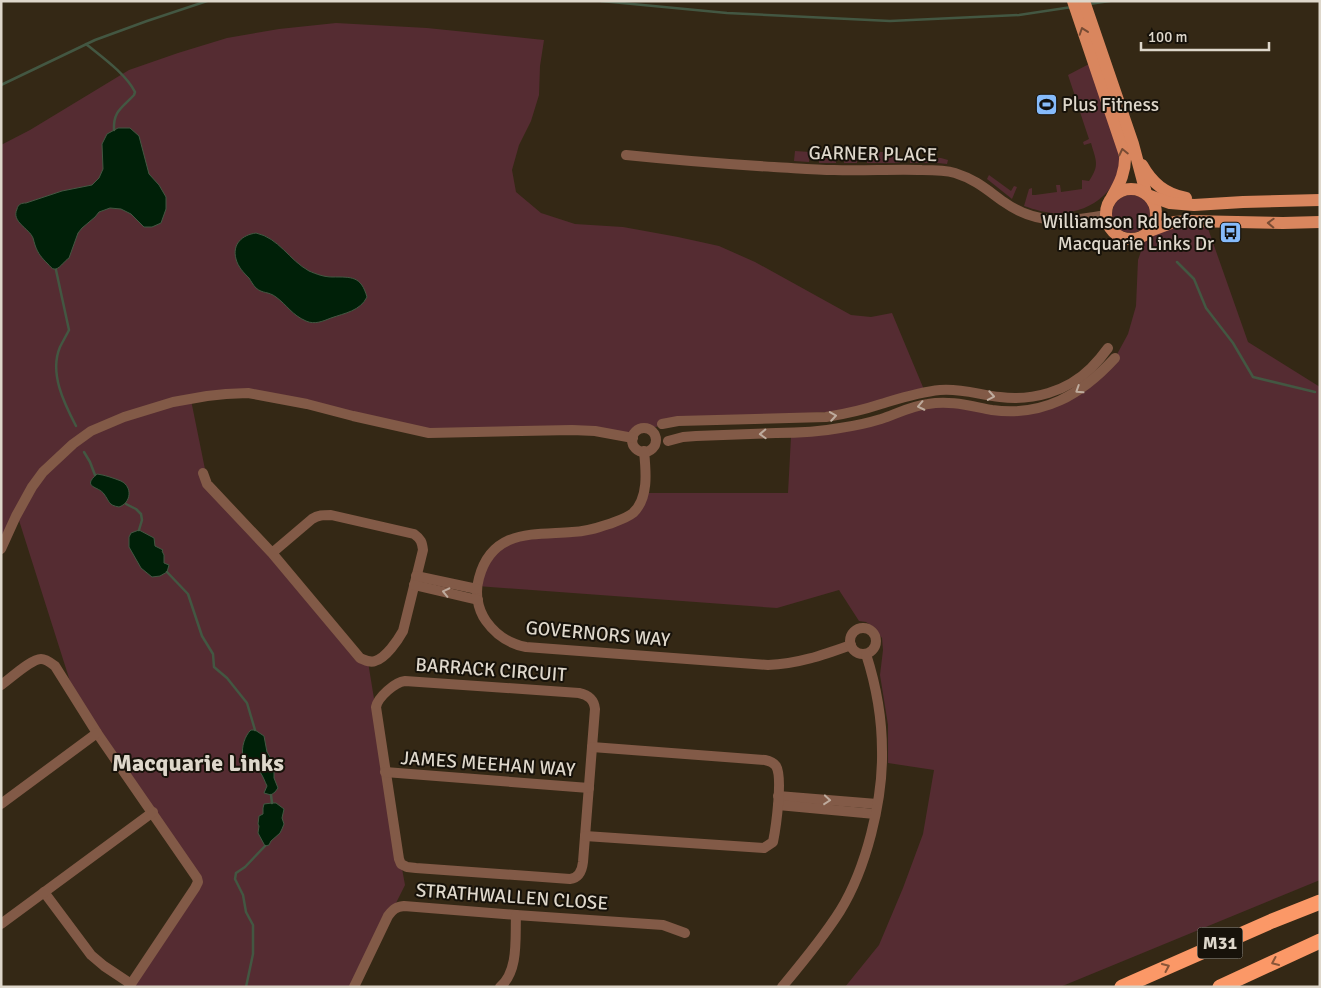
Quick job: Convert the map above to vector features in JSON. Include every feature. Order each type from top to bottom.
[{"type":"highway","name":"M31","points":[[1122,987],[1320,902]]},
{"type":"highway","name":"M31","points":[[1220,987],[1320,942]]},
{"type":"main road","points":[[1073,1],[1133,144],[1151,180],[1167,192],[1177,196],[1193,199],[1243,202]]},
{"type":"main road","points":[[1084,1],[1125,155],[1124,170],[1118,188],[1107,205],[1106,215],[1110,228],[1120,237],[1129,239],[1139,238],[1150,231],[1174,222],[1320,222]]},
{"type":"main road","points":[[1133,144],[1141,178],[1148,195],[1155,204],[1157,214],[1155,223],[1150,231]]},
{"type":"main road","points":[[1112,197],[1119,191],[1138,189],[1170,203],[1183,205],[1320,200]]},
{"type":"street","name":"GARNER PLACE","points":[[626,155],[834,170],[934,170],[954,173],[974,180],[1017,211],[1032,217],[1063,220],[1106,215]]},
{"type":"street","points":[[662,424],[678,421],[826,418],[904,396],[941,390],[957,389],[1001,397],[1037,396],[1053,392],[1079,378],[1090,369],[1108,348]]},
{"type":"street","points":[[668,441],[696,436],[829,430],[879,420],[909,408],[929,404],[951,403],[1014,412],[1032,409],[1062,400],[1078,391],[1101,373],[1115,358]]},
{"type":"street","points":[[1,549],[32,487],[44,472],[73,444],[92,430],[124,417],[173,402],[207,396],[248,393],[307,404],[429,433],[572,430],[596,431],[633,438]]},
{"type":"street","points":[[642,428],[647,428],[653,432],[656,438],[655,445],[650,450],[644,451],[635,447],[633,438],[636,432],[642,428]]},
{"type":"street","points":[[415,581],[477,595],[482,570],[487,559],[507,541],[524,535],[593,529],[624,519],[634,512],[647,480],[644,451]]},
{"type":"street","points":[[202,473],[207,484],[272,553],[360,658],[374,662],[400,638],[423,550],[420,538],[414,534],[331,515],[317,516],[272,553]]},
{"type":"street","name":"GOVERNORS WAY","points":[[477,595],[481,613],[495,632],[512,643],[526,647],[768,665],[806,660],[851,645]]},
{"type":"street","points":[[860,629],[868,629],[874,634],[876,642],[873,649],[866,654],[856,652],[851,645],[853,633],[860,629]]},
{"type":"street","points":[[782,987],[841,910],[856,881],[873,828],[880,785],[882,743],[879,708],[873,674],[866,654]]},
{"type":"street","points":[[1,685],[32,662],[40,659],[47,660],[55,666],[97,733],[153,812],[198,882],[130,985],[91,955],[44,892]]},
{"type":"street","name":"BARRACK CIRCUIT","points":[[405,681],[584,694],[592,699],[595,706],[592,747],[582,869],[578,875],[573,878],[408,867],[401,864],[376,711],[378,700],[398,683],[405,681]]},
{"type":"street","points":[[1,804],[97,733]]},
{"type":"street","points":[[585,836],[764,848],[773,842],[778,800],[779,774],[777,767],[766,760],[592,747]]},
{"type":"street","name":"JAMES MEEHAN WAY","points":[[385,772],[589,788]]},
{"type":"street","points":[[778,800],[876,809]]},
{"type":"street","points":[[1,924],[153,812]]},
{"type":"street","name":"STRATHWALLEN CLOSE","points":[[354,987],[388,916],[396,907],[406,906],[663,925],[685,933]]},
{"type":"street","points":[[500,987],[512,969],[516,915]]},
{"type":"shaded area","name":"Macquarie Links","points":[[336,23],[427,28],[544,40],[540,66],[539,95],[531,121],[519,145],[512,170],[516,192],[541,213],[575,224],[623,227],[719,246],[755,262],[851,315],[871,317],[892,313],[925,392],[859,410],[681,421],[647,429],[638,429],[633,437],[595,431],[428,433],[250,393],[191,400],[208,484],[368,662],[405,885],[354,987],[129,987],[196,885],[75,697],[17,514],[1,548],[1,145],[30,130],[129,70],[227,38],[279,29]]},
{"type":"shaded area","points":[[1089,64],[1118,148],[1119,167],[1116,178],[1111,188],[1103,196],[1094,203],[1073,212],[1051,213],[1024,206],[1029,189],[1032,188],[1032,195],[1035,195],[1057,192],[1056,185],[1060,185],[1061,192],[1082,189],[1082,180],[1089,181],[1095,171],[1096,163],[1091,143],[1084,145],[1083,142],[1089,139],[1079,109],[1073,110],[1072,108],[1078,105],[1068,75]]},
{"type":"shaded area","points":[[118,128],[130,128],[139,136],[149,174],[159,185],[166,197],[166,209],[161,223],[152,227],[144,227],[131,214],[121,209],[110,208],[99,212],[78,233],[69,258],[58,268],[53,269],[40,256],[31,234],[16,218],[18,207],[19,205],[62,191],[92,185],[99,178],[103,169],[102,144],[107,134]]},
{"type":"shaded area","points":[[795,151],[810,152],[809,162],[794,161]]},
{"type":"shaded area","points":[[819,151],[836,151],[836,163],[819,163]]},
{"type":"shaded area","points":[[845,152],[858,152],[857,163],[844,163]]},
{"type":"shaded area","points":[[867,152],[900,152],[900,163],[867,163]]},
{"type":"shaded area","points":[[910,152],[918,152],[918,158],[941,158],[948,160],[947,164],[910,163]]},
{"type":"shaded area","points":[[989,175],[1011,191],[1014,186],[1017,187],[1012,199],[987,179]]},
{"type":"shaded area","points":[[1131,195],[1144,201],[1150,214],[1144,227],[1131,233],[1118,227],[1112,214],[1118,201]]},
{"type":"shaded area","points":[[1205,220],[1248,342],[1320,387],[1320,880],[1060,987],[845,987],[879,945],[903,888],[923,834],[934,770],[888,763],[888,725],[880,675],[883,650],[882,638],[872,626],[866,622],[859,621],[839,590],[777,608],[477,586],[501,543],[593,529],[634,512],[644,493],[788,493],[791,437],[922,405],[1014,412],[1062,400],[1115,358],[1128,334],[1136,306],[1138,260],[1147,234]]},
{"type":"shaded area","points":[[256,233],[278,244],[309,271],[326,276],[345,277],[359,281],[367,297],[364,302],[347,313],[316,323],[301,319],[276,297],[256,288],[238,265],[235,249],[239,241],[246,236]]},
{"type":"shaded area","points":[[97,474],[125,484],[129,495],[123,505],[119,507],[111,504],[102,491],[91,484]]},
{"type":"shaded area","points":[[139,530],[154,538],[155,546],[163,550],[164,563],[169,565],[167,572],[160,576],[152,577],[141,568],[129,547],[131,533]]},
{"type":"shaded area","points":[[251,730],[255,730],[264,736],[267,752],[274,764],[274,778],[278,788],[271,795],[264,793],[267,786],[262,775],[243,755],[244,742]]},
{"type":"shaded area","points":[[276,803],[284,809],[282,818],[284,824],[280,833],[269,845],[265,846],[258,833],[259,816],[263,814],[264,804]]},
{"type":"waterway","points":[[1,85],[95,40],[207,1]]},
{"type":"waterway","points":[[601,1],[727,13],[890,21],[1019,15],[1072,7]]},
{"type":"waterway","points":[[1089,4],[1110,1]]},
{"type":"waterway","points":[[86,44],[120,72],[135,92],[117,114],[114,130]]},
{"type":"waterway","points":[[1177,262],[1194,279],[1206,308],[1233,343],[1253,377],[1315,392]]},
{"type":"waterway","points":[[56,270],[69,330],[57,357],[57,377],[59,388],[76,426]]},
{"type":"waterway","points":[[84,452],[95,475]]},
{"type":"waterway","points":[[126,504],[141,514],[142,520],[139,530]]},
{"type":"waterway","points":[[167,572],[188,594],[202,636],[213,654],[214,667],[227,678],[247,703],[255,730]]},
{"type":"waterway","points":[[271,795],[272,803]]},
{"type":"waterway","points":[[246,987],[253,954],[253,925],[246,912],[243,895],[235,879],[236,873],[245,867],[265,846]]},
{"type":"place","name":"Plus Fitness","points":[[1046,104]]},
{"type":"place","name":"Williamson Rd before Macquarie Links Dr","points":[[1230,232]]},
{"type":"district","name":"Macquarie Links","points":[[198,763]]}]
